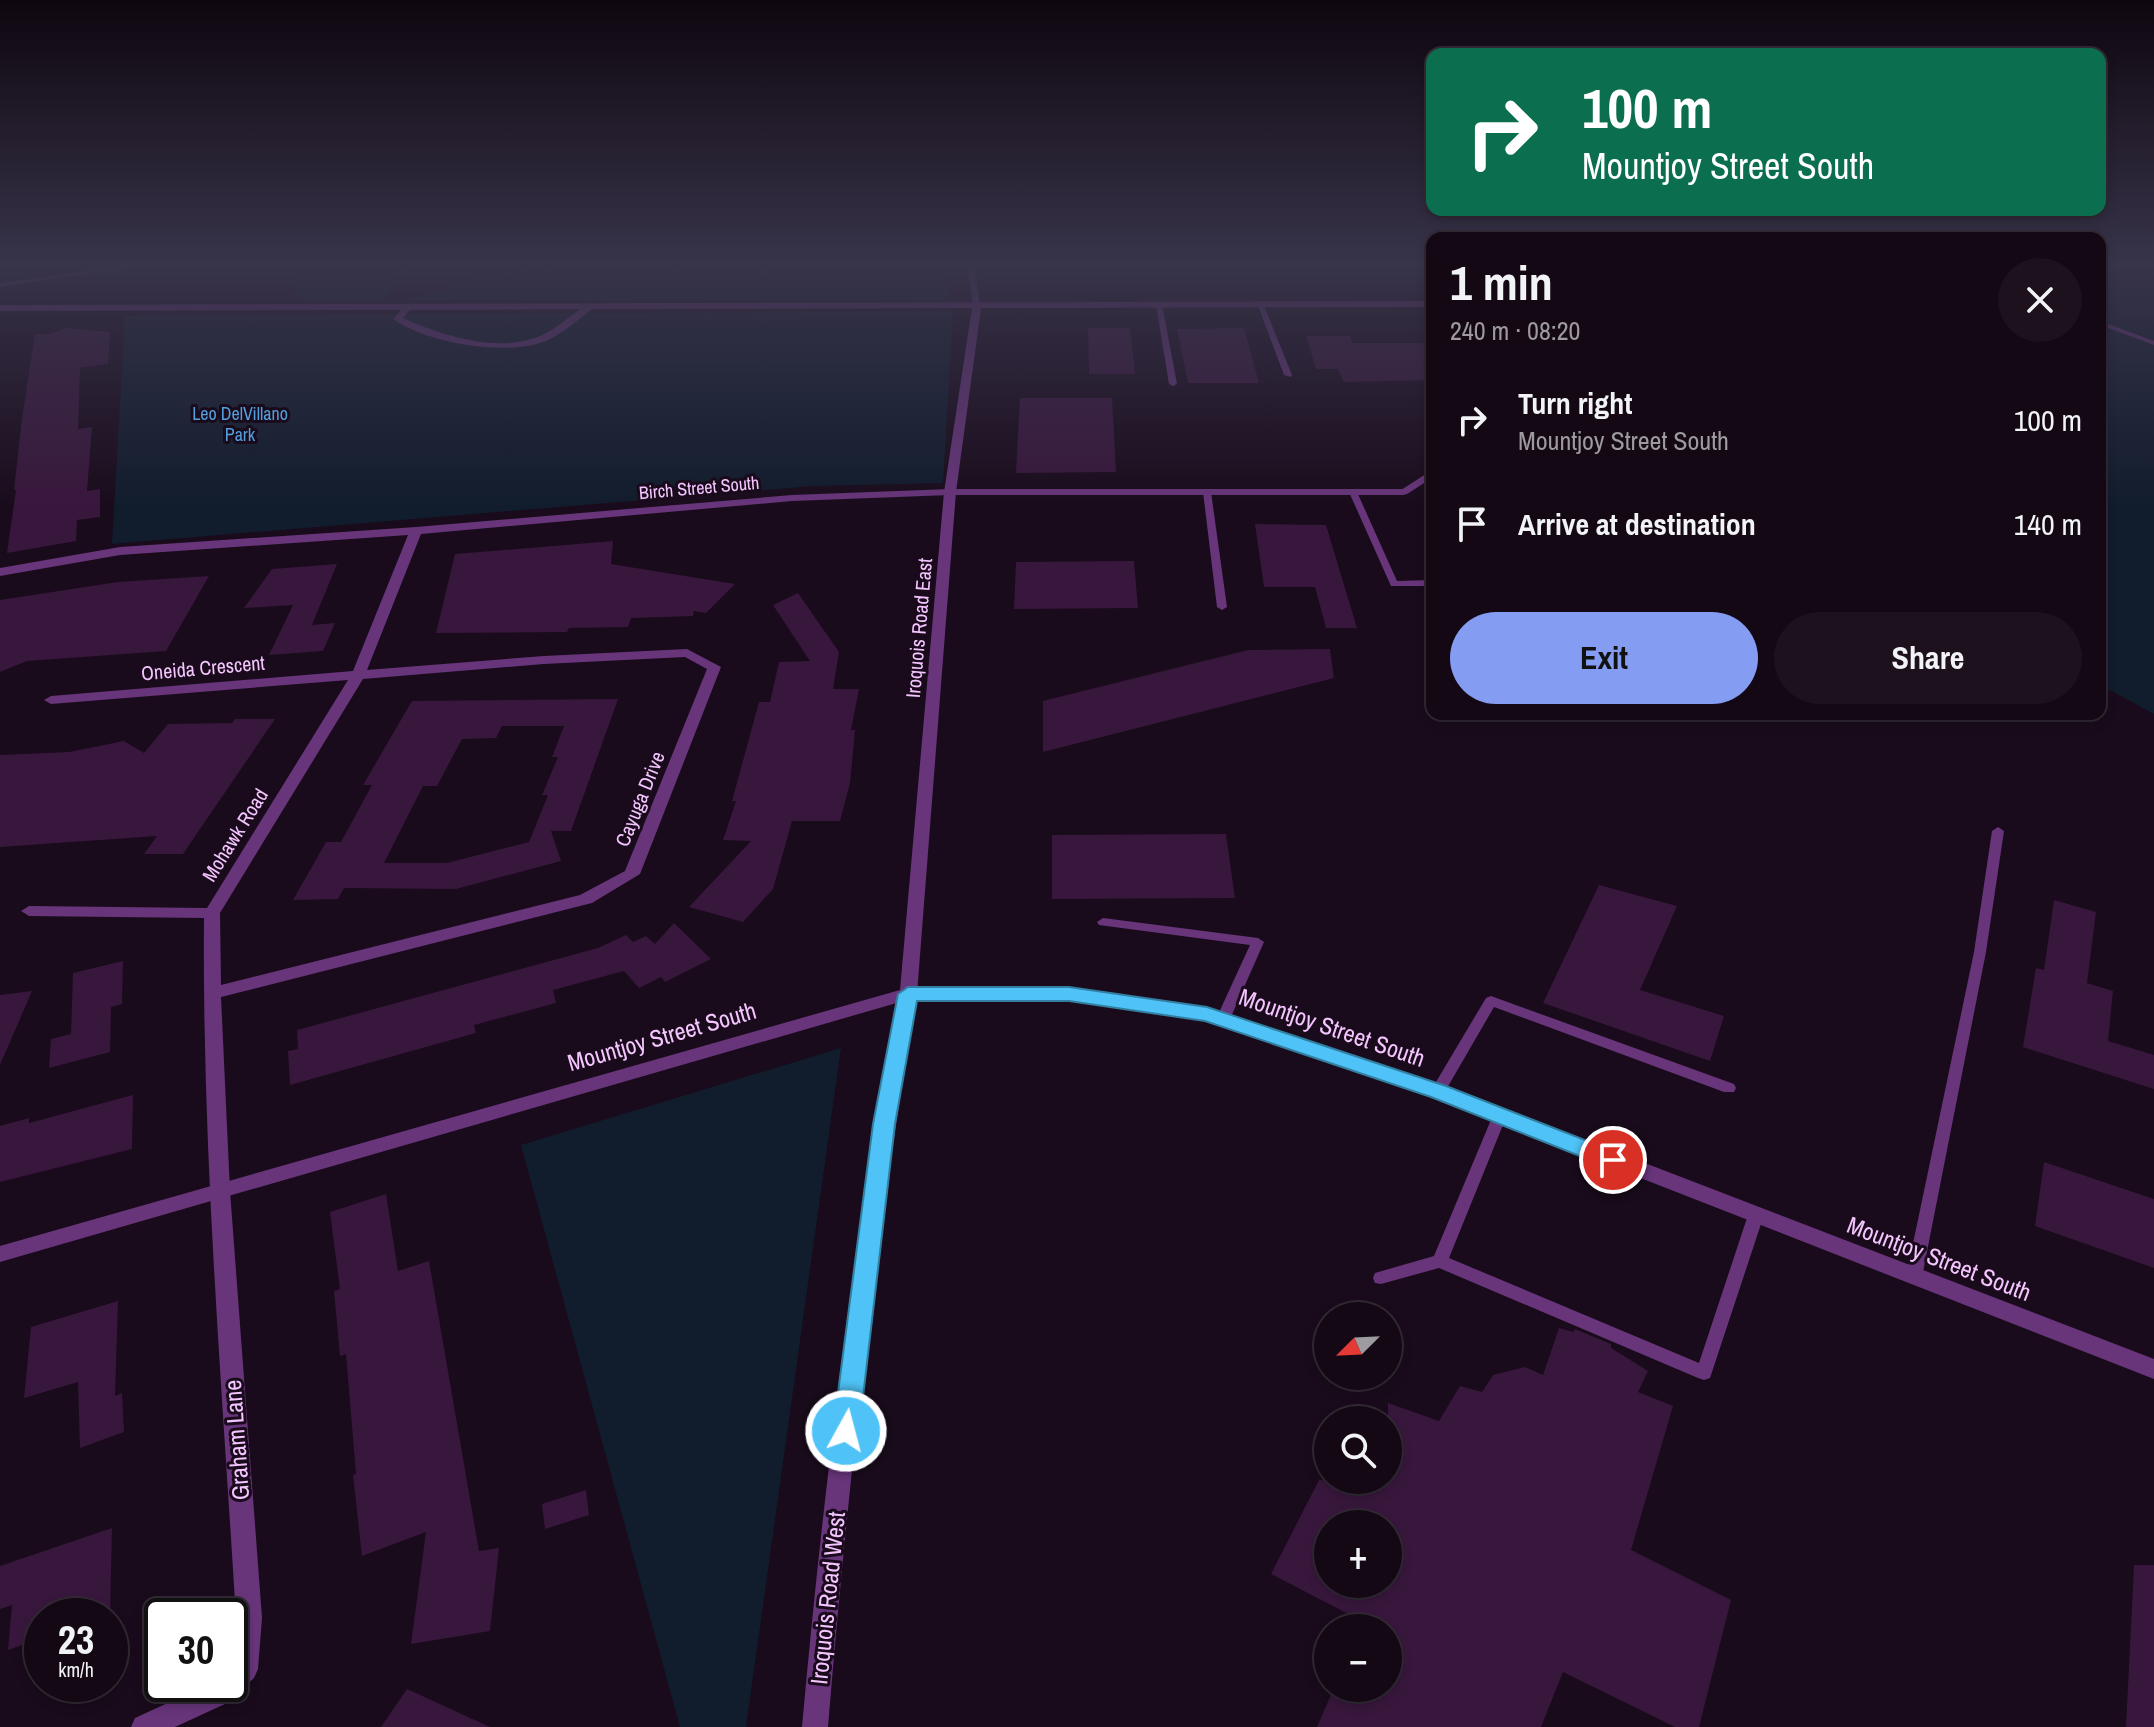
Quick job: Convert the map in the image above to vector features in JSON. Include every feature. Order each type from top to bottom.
[{"type":"street","name":"Iroquois Road East","points":[[908,994],[950,492],[971,347]]},
{"type":"street","name":"Birch Street South","points":[[0,572],[120,551],[416,531],[792,498],[950,492],[1404,492]]},
{"type":"street","name":"Mohawk Road","points":[[220,1191],[212,913],[358,675],[416,531]]},
{"type":"street","name":"Cayuga Drive","points":[[212,993],[586,899],[632,874],[714,667],[687,653],[544,660],[358,675]]},
{"type":"street","name":"Oneida Crescent","points":[[51,700],[358,675]]},
{"type":"street","points":[[29,911],[212,913]]},
{"type":"street","name":"Mountjoy Street South","points":[[0,1254],[908,994],[1069,994],[1207,1014],[1438,1091],[2154,1369]]},
{"type":"street","name":"Iroquois Road West","points":[[815,1727],[827,1585],[884,1124],[908,994]]},
{"type":"street","name":"Graham Lane","points":[[220,1191],[248,1598]]},
{"type":"street","name":"Graham Lane","points":[[248,1603],[248,1631]]},
{"type":"street","name":"Graham Lane","points":[[144,1727],[203,1702]]},
{"type":"lane","points":[[1166,347],[1173,384]]},
{"type":"lane","points":[[1277,347],[1288,375]]},
{"type":"lane","points":[[1404,492],[1426,478]]},
{"type":"lane","points":[[1207,492],[1222,607]]},
{"type":"lane","points":[[1353,492],[1394,584],[1426,583]]},
{"type":"lane","points":[[1914,1277],[1980,952],[1998,831]]},
{"type":"lane","points":[[1103,922],[1258,942],[1223,1019]]},
{"type":"lane","points":[[1438,1091],[1491,1001],[1729,1088]]},
{"type":"lane","points":[[1440,1261],[1500,1115]]},
{"type":"lane","points":[[1381,1278],[1440,1261],[1704,1373],[1756,1215]]},
{"type":"green space","name":"Leo DelVillano Park","points":[[123,347],[951,347],[943,483],[813,486],[112,544]]},
{"type":"green space","points":[[2106,347],[2154,347],[2154,714],[2106,688]]},
{"type":"green space","points":[[841,1048],[746,1727],[680,1727],[521,1145]]},
{"type":"building","points":[[33,347],[109,347],[108,364],[80,368],[78,429],[92,427],[87,491],[100,489],[100,517],[77,520],[76,541],[7,553],[16,490],[22,419]]},
{"type":"building","points":[[1088,347],[1132,347],[1135,374],[1089,374]]},
{"type":"building","points":[[1181,347],[1249,347],[1259,383],[1188,383]]},
{"type":"building","points":[[1309,347],[1426,347],[1426,380],[1344,382],[1338,369],[1316,369]]},
{"type":"building","points":[[1020,398],[1112,398],[1116,472],[1016,473]]},
{"type":"building","points":[[1255,524],[1326,525],[1357,628],[1326,628],[1315,587],[1264,587]]},
{"type":"building","points":[[613,541],[611,564],[735,584],[706,613],[694,611],[693,616],[631,618],[628,627],[569,628],[567,632],[436,633],[455,554]]},
{"type":"building","points":[[1134,561],[1138,608],[1014,609],[1016,562]]},
{"type":"building","points":[[337,564],[312,625],[335,623],[323,651],[269,655],[293,605],[244,608],[272,569]]},
{"type":"building","points":[[209,576],[166,651],[27,661],[0,672],[0,600],[118,582]]},
{"type":"building","points":[[798,593],[839,652],[833,689],[859,689],[851,730],[855,730],[850,783],[840,821],[792,821],[773,889],[743,922],[689,907],[751,841],[723,840],[736,801],[732,801],[759,702],[770,702],[779,662],[810,661],[773,605]]},
{"type":"building","points":[[1330,649],[1334,678],[1043,752],[1043,701],[1248,650]]},
{"type":"building","points":[[618,699],[571,831],[551,831],[561,861],[456,889],[344,888],[338,899],[293,900],[326,842],[341,842],[372,785],[363,785],[412,701]],"holes":[[[502,726],[564,726],[552,757],[558,757],[542,795],[548,795],[529,842],[447,863],[384,863],[423,786],[437,786],[462,739],[496,738]]]},
{"type":"building","points":[[235,719],[275,719],[183,854],[144,854],[157,836],[0,847],[0,755],[69,752],[124,741],[144,753],[168,724],[232,723]]},
{"type":"building","points":[[1226,834],[1235,898],[1052,899],[1052,835]]},
{"type":"building","points":[[1599,885],[1677,906],[1640,990],[1724,1016],[1710,1061],[1543,1003]]},
{"type":"building","points":[[2054,900],[2096,912],[2087,983],[2113,991],[2108,1041],[2154,1055],[2154,1089],[2023,1047],[2036,968],[2044,970]]},
{"type":"building","points":[[674,923],[711,959],[665,982],[661,977],[639,988],[624,971],[553,990],[556,1003],[474,1025],[476,1033],[290,1085],[288,1051],[298,1049],[297,1030],[598,948],[626,935],[633,942],[646,936],[655,944]]},
{"type":"building","points":[[123,961],[122,1004],[111,1007],[110,1052],[49,1068],[51,1039],[71,1034],[73,973]]},
{"type":"building","points":[[32,991],[0,1065],[0,995]]},
{"type":"building","points":[[133,1095],[132,1149],[0,1182],[0,1126],[29,1118],[29,1123]]},
{"type":"building","points":[[2044,1162],[2154,1199],[2154,1268],[2035,1226]]},
{"type":"building","points":[[386,1194],[398,1271],[429,1261],[479,1551],[499,1548],[490,1631],[411,1644],[426,1532],[362,1556],[353,1475],[356,1474],[346,1354],[340,1356],[334,1291],[340,1289],[330,1212]]},
{"type":"building","points":[[118,1301],[115,1396],[122,1393],[124,1432],[80,1448],[78,1382],[24,1398],[31,1327]]},
{"type":"building","points":[[1559,1328],[1573,1332],[1575,1329],[1611,1344],[1611,1348],[1648,1371],[1638,1392],[1673,1406],[1631,1550],[1731,1600],[1699,1727],[1675,1727],[1563,1672],[1541,1727],[1317,1727],[1328,1702],[1402,1702],[1402,1614],[1348,1614],[1317,1598],[1402,1598],[1402,1510],[1314,1510],[1314,1596],[1271,1574],[1314,1490],[1314,1494],[1402,1494],[1402,1408],[1439,1421],[1460,1386],[1482,1392],[1493,1375],[1525,1367],[1543,1375]]},
{"type":"building","points":[[586,1490],[589,1515],[545,1529],[542,1504]]},
{"type":"building","points":[[112,1528],[110,1598],[24,1598],[24,1644],[8,1650],[12,1605],[0,1609],[0,1566]]},
{"type":"building","points":[[2134,1565],[2154,1565],[2154,1727],[2126,1727]]},
{"type":"building","points":[[407,1689],[490,1727],[381,1727]]},
{"type":"route","points":[[846,1431],[884,1124],[908,994],[1069,994],[1207,1014],[1438,1091],[1613,1160]]}]
